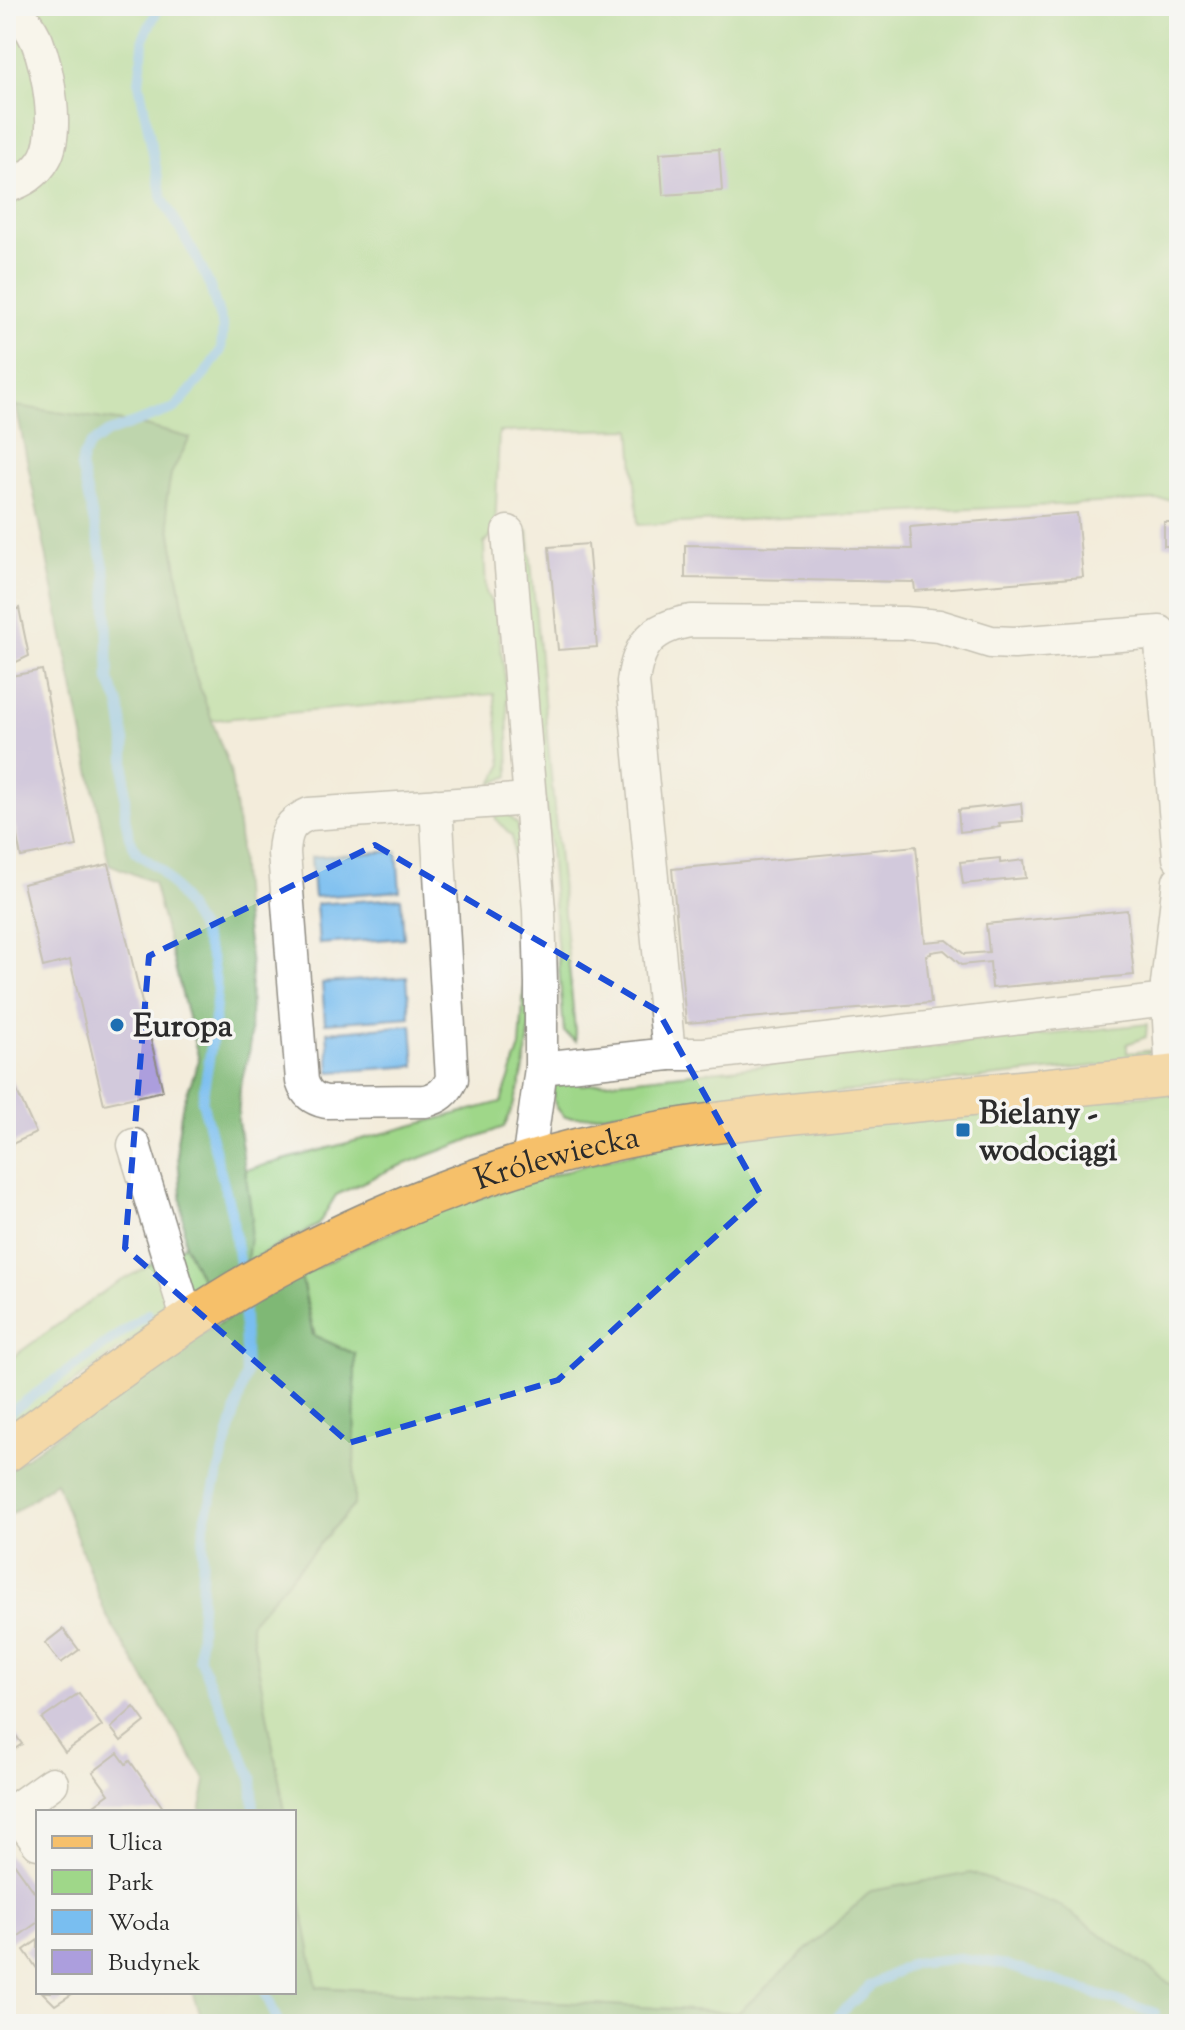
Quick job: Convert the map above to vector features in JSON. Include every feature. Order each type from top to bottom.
[{"type":"main road","name":"Królewiecka","points":[[6,1452],[188,1321],[259,1277],[371,1221],[528,1163],[639,1135],[725,1121],[1176,1075]]},
{"type":"street","points":[[6,187],[24,180],[39,167],[51,142],[52,118],[45,65],[36,40],[23,18],[11,6]]},
{"type":"street","points":[[508,532],[539,910],[541,1068],[528,1163]]},
{"type":"street","points":[[669,1054],[633,682],[640,650],[660,630],[677,623],[905,623],[939,626],[1002,643],[1160,632],[1179,858]]},
{"type":"street","points":[[436,805],[452,1079],[439,1096],[425,1101],[316,1100],[305,1091],[302,1081],[284,853],[291,824],[309,814],[436,805],[530,799]]},
{"type":"street","points":[[1176,1075],[1167,1000],[1179,881]]},
{"type":"street","points":[[541,1068],[669,1054],[704,1054],[1167,1000]]},
{"type":"street","points":[[134,1145],[188,1321]]},
{"type":"street","points":[[36,1841],[10,1813],[52,1783]]},
{"type":"highlighted area","points":[[375,845],[658,1011],[761,1195],[558,1380],[349,1443],[125,1248],[149,956]]},
{"type":"green space","points":[[6,6],[1179,6],[1179,499],[638,525],[631,429],[499,432],[495,533],[484,543],[486,592],[496,612],[507,692],[509,776],[492,784],[502,766],[494,694],[212,720],[194,672],[166,503],[170,474],[190,438],[137,424],[6,406]]},
{"type":"green space","points":[[16,406],[137,424],[190,438],[171,474],[166,503],[194,672],[230,769],[251,965],[250,1048],[240,1088],[238,1121],[252,1218],[247,1262],[205,1287],[185,1245],[177,1142],[182,1107],[199,1060],[153,882],[109,864]]},
{"type":"green space","points":[[528,530],[576,1041],[564,1032],[550,850],[518,531]]},
{"type":"green space","points":[[494,808],[509,815],[518,825],[531,979],[526,1056],[518,1092],[504,1127],[389,1170],[336,1195],[318,1225],[247,1262],[246,1170],[501,1102],[520,1047],[524,987],[512,836],[496,819]]},
{"type":"green space","points":[[1147,1024],[1146,1037],[1127,1044],[1127,1053],[1153,1050],[1134,1062],[776,1099],[723,1098],[582,1117],[565,1117],[554,1098],[554,1084],[580,1074],[581,1085]]},
{"type":"green space","points":[[1179,1092],[1179,1987],[871,1892],[738,2013],[316,1987],[296,1875],[296,1810],[285,1810],[250,1623],[354,1505],[301,1276],[359,1246],[445,1209],[591,1163],[681,1142]]},
{"type":"green space","points":[[185,1245],[205,1287],[6,1432],[6,1362],[110,1287]]},
{"type":"green space","points":[[301,1276],[313,1335],[355,1354],[354,1505],[250,1623],[285,1810],[200,1810],[206,1781],[106,1615],[56,1482],[6,1518],[6,1472],[178,1347]]},
{"type":"green space","points":[[971,1873],[1061,1906],[1179,1987],[1179,2024],[203,2024],[193,1994],[296,1994],[296,1875],[317,1987],[738,2013],[871,1891]]},
{"type":"water","points":[[397,851],[400,891],[314,897],[311,857]]},
{"type":"water","points":[[401,898],[404,938],[319,944],[316,904]]},
{"type":"water","points":[[407,977],[410,1017],[325,1023],[322,983]]},
{"type":"water","points":[[412,1025],[415,1066],[330,1072],[327,1032]]},
{"type":"building","points":[[719,149],[722,191],[663,195],[660,153]]},
{"type":"building","points":[[1077,513],[1083,577],[915,591],[914,582],[685,578],[685,545],[912,549],[910,527]]},
{"type":"building","points":[[1164,522],[1179,522],[1179,546],[1164,546]]},
{"type":"building","points":[[588,544],[597,647],[558,650],[549,547]]},
{"type":"building","points":[[19,608],[29,656],[6,667],[6,614]]},
{"type":"building","points":[[42,670],[77,846],[21,857],[6,782],[6,677]]},
{"type":"building","points":[[1021,803],[1023,821],[960,832],[958,810]]},
{"type":"building","points":[[916,846],[925,942],[947,940],[964,954],[989,952],[986,924],[1127,910],[1134,975],[992,988],[990,962],[961,965],[944,950],[926,955],[931,1003],[686,1023],[672,869]]},
{"type":"building","points":[[1000,858],[1000,863],[1024,860],[1026,878],[963,884],[960,862]]},
{"type":"building","name":"Europa","points":[[109,864],[163,1091],[104,1104],[70,960],[43,967],[23,884]]},
{"type":"building","points":[[11,1078],[36,1133],[8,1146],[6,1080]]},
{"type":"building","points":[[63,1629],[79,1650],[61,1663],[45,1643]]},
{"type":"building","points":[[79,1693],[102,1726],[65,1752],[42,1719]]},
{"type":"building","points":[[134,1707],[145,1722],[121,1741],[111,1728]]},
{"type":"building","points":[[6,1722],[22,1744],[6,1755]]},
{"type":"building","points":[[118,1753],[126,1764],[130,1761],[165,1810],[87,1810],[109,1794],[93,1772]]},
{"type":"building","points":[[6,1852],[36,1894],[36,1923],[9,1943],[6,1939]]},
{"type":"building","points":[[36,1941],[36,1967],[24,1950]]},
{"type":"building","points":[[44,1994],[72,1994],[55,2005]]},
{"type":"waterway","points":[[160,6],[144,36],[139,83],[162,198],[209,284],[223,327],[221,350],[175,408],[107,433],[90,445],[81,467],[106,575],[109,680],[120,706],[125,741],[125,817],[129,836],[137,853],[161,870],[179,894],[199,927],[212,960],[217,990],[202,1101],[232,1215],[241,1276]]},
{"type":"waterway","points":[[243,1296],[246,1374],[204,1524],[199,1658],[252,1777],[254,1810]]},
{"type":"waterway","points":[[6,1415],[148,1314]]},
{"type":"waterway","points":[[829,2024],[871,1985],[913,1963],[960,1958],[1006,1965],[1155,2013]]},
{"type":"waterway","points":[[266,1994],[279,2024]]},
{"type":"place","name":"Europa","points":[[117,1025]]},
{"type":"place","name":"Bielany - wodociągi","points":[[963,1130]]}]
